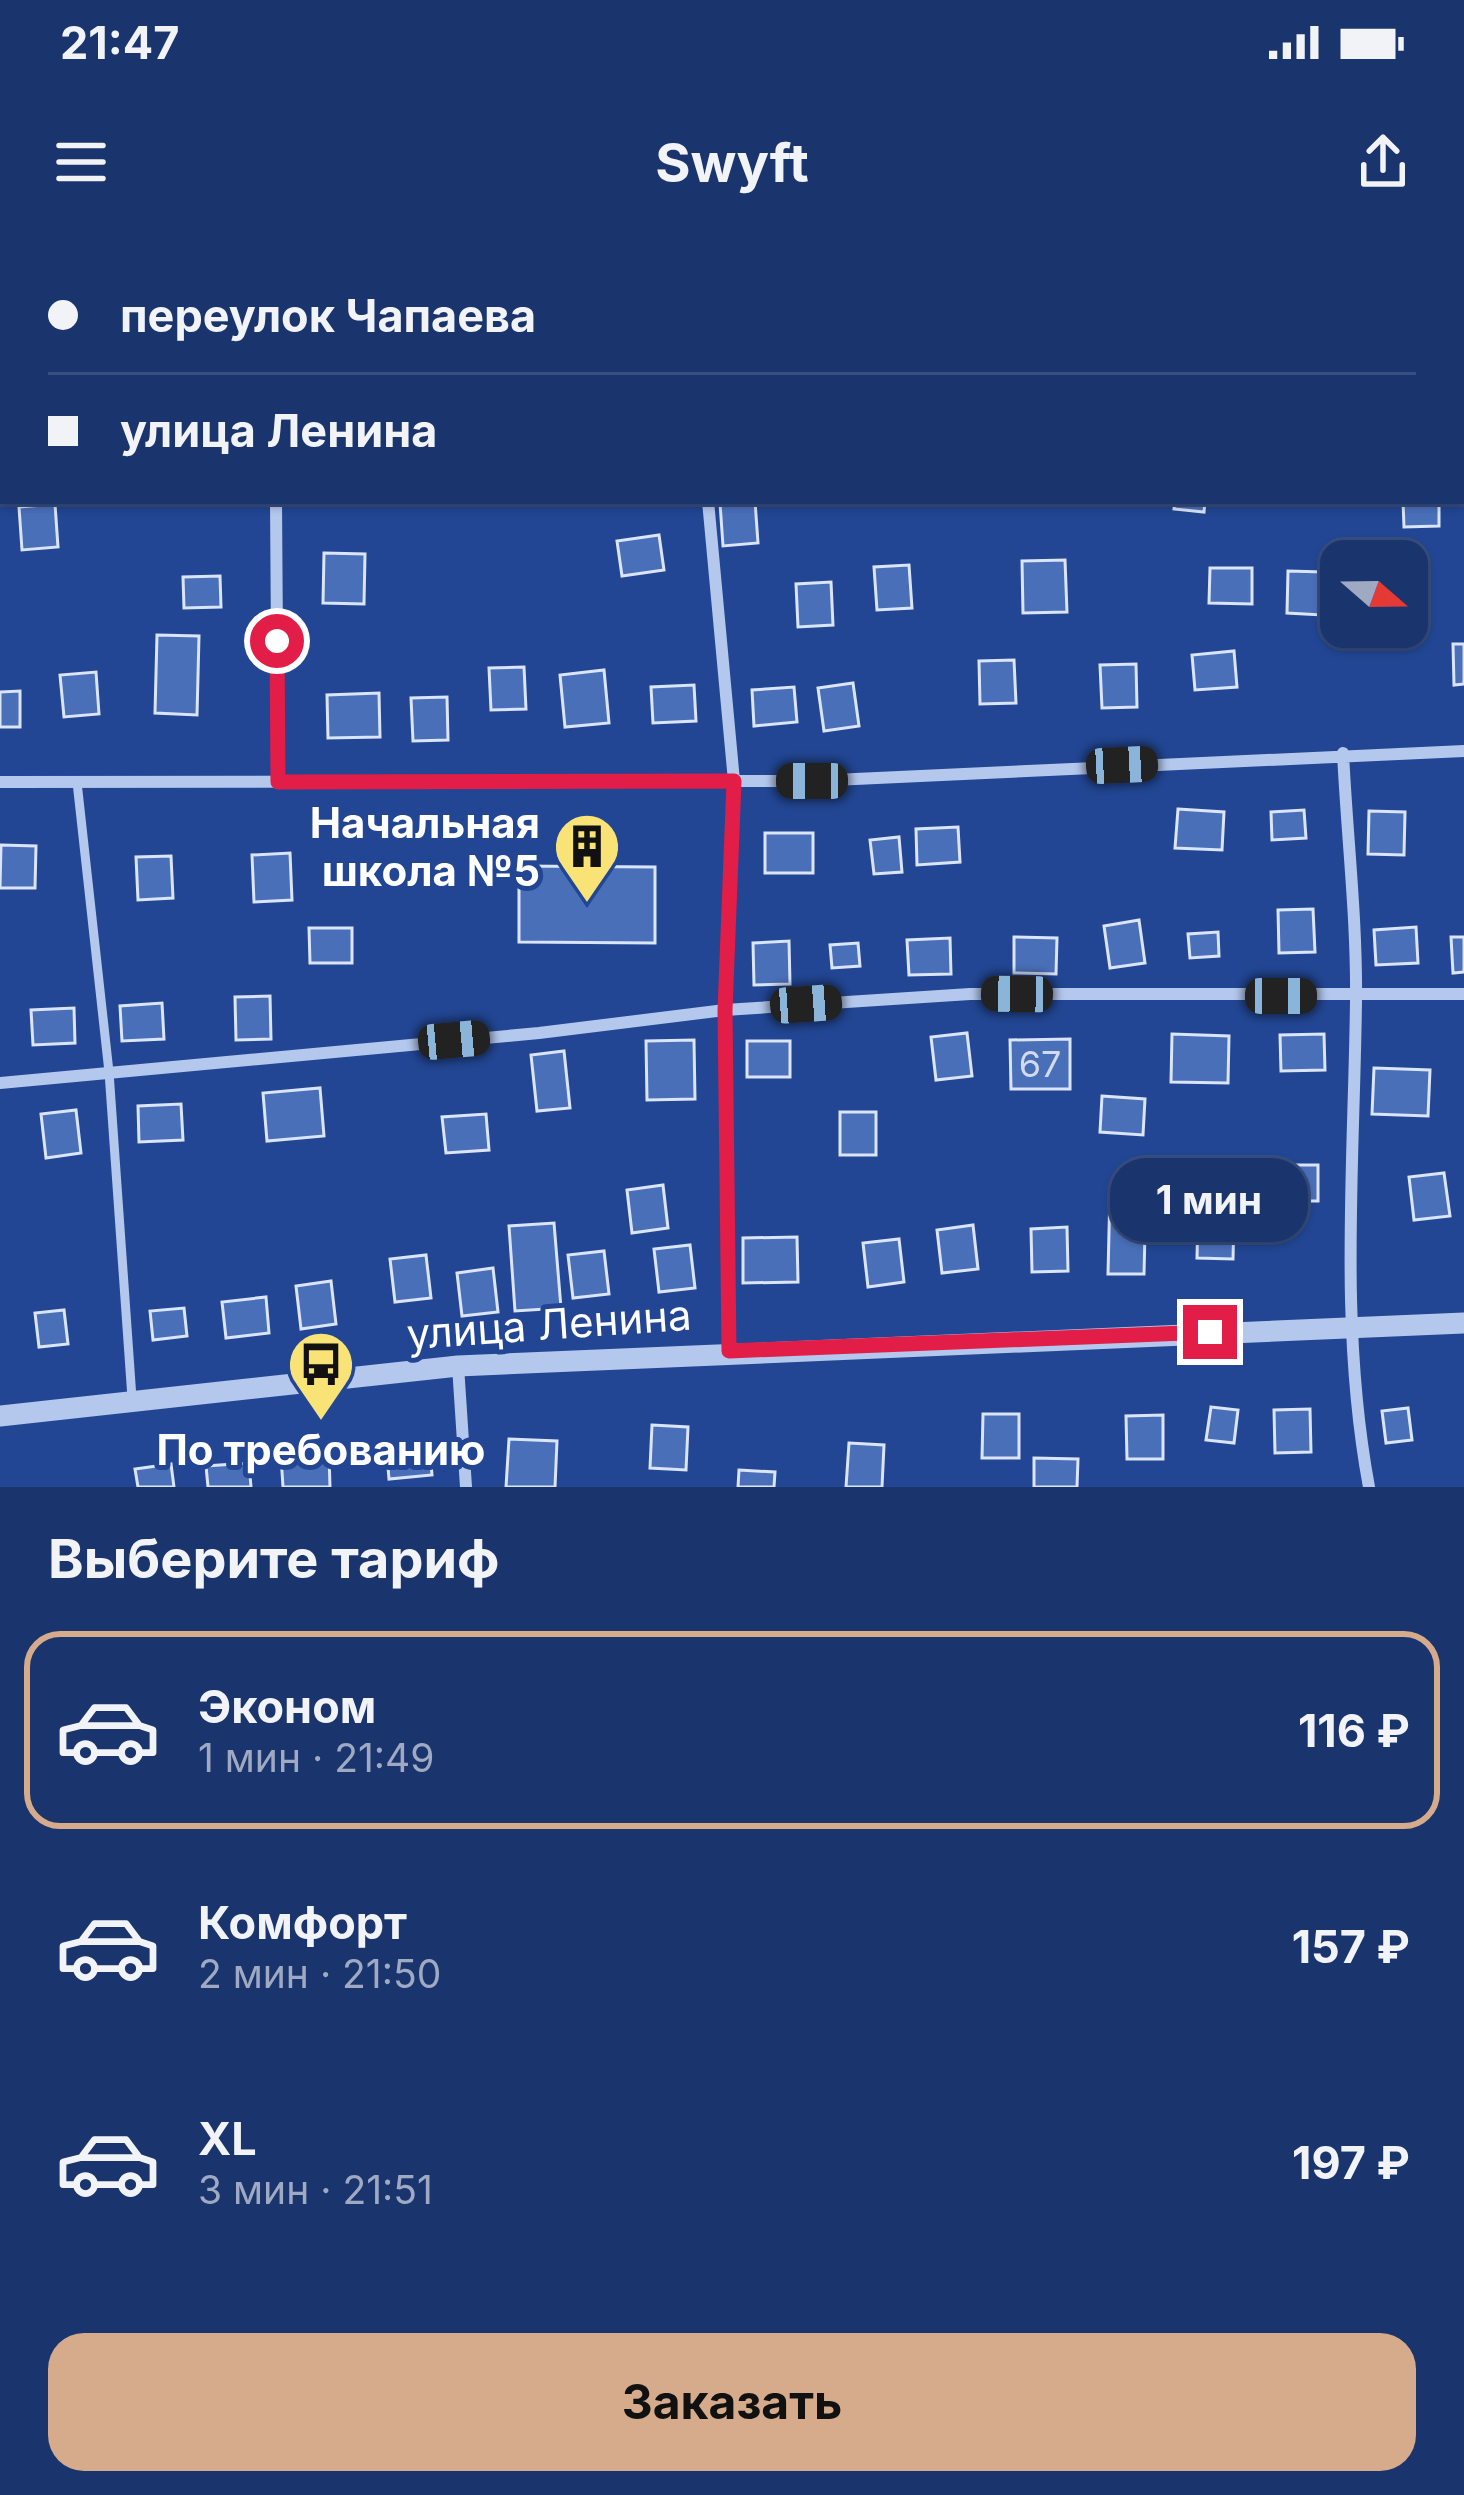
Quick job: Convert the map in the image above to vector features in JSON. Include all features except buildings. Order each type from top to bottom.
[{"type":"street","points":[[277,504],[278,782]]},
{"type":"street","points":[[708,504],[734,781],[725,1010],[729,1351]]},
{"type":"street","points":[[0,782],[734,781],[1343,753],[1464,752]]},
{"type":"street","points":[[1343,753],[1356,995],[1348,1325],[1369,1487]]},
{"type":"street","points":[[0,1083],[539,1033],[725,1010],[970,994],[1464,994]]},
{"type":"street","name":"улица Ленина","points":[[0,1416],[458,1366],[1348,1325],[1464,1324]]},
{"type":"street","points":[[458,1366],[466,1487]]},
{"type":"lane","points":[[77,782],[109,1072],[132,1401]]},
{"type":"place","name":"Начальная школа №5","points":[[587,905]]},
{"type":"place","name":"По требованию","points":[[321,1423]]},
{"type":"route","points":[[277,641],[278,782],[734,781],[725,1010],[729,1351],[1210,1332]]}]
